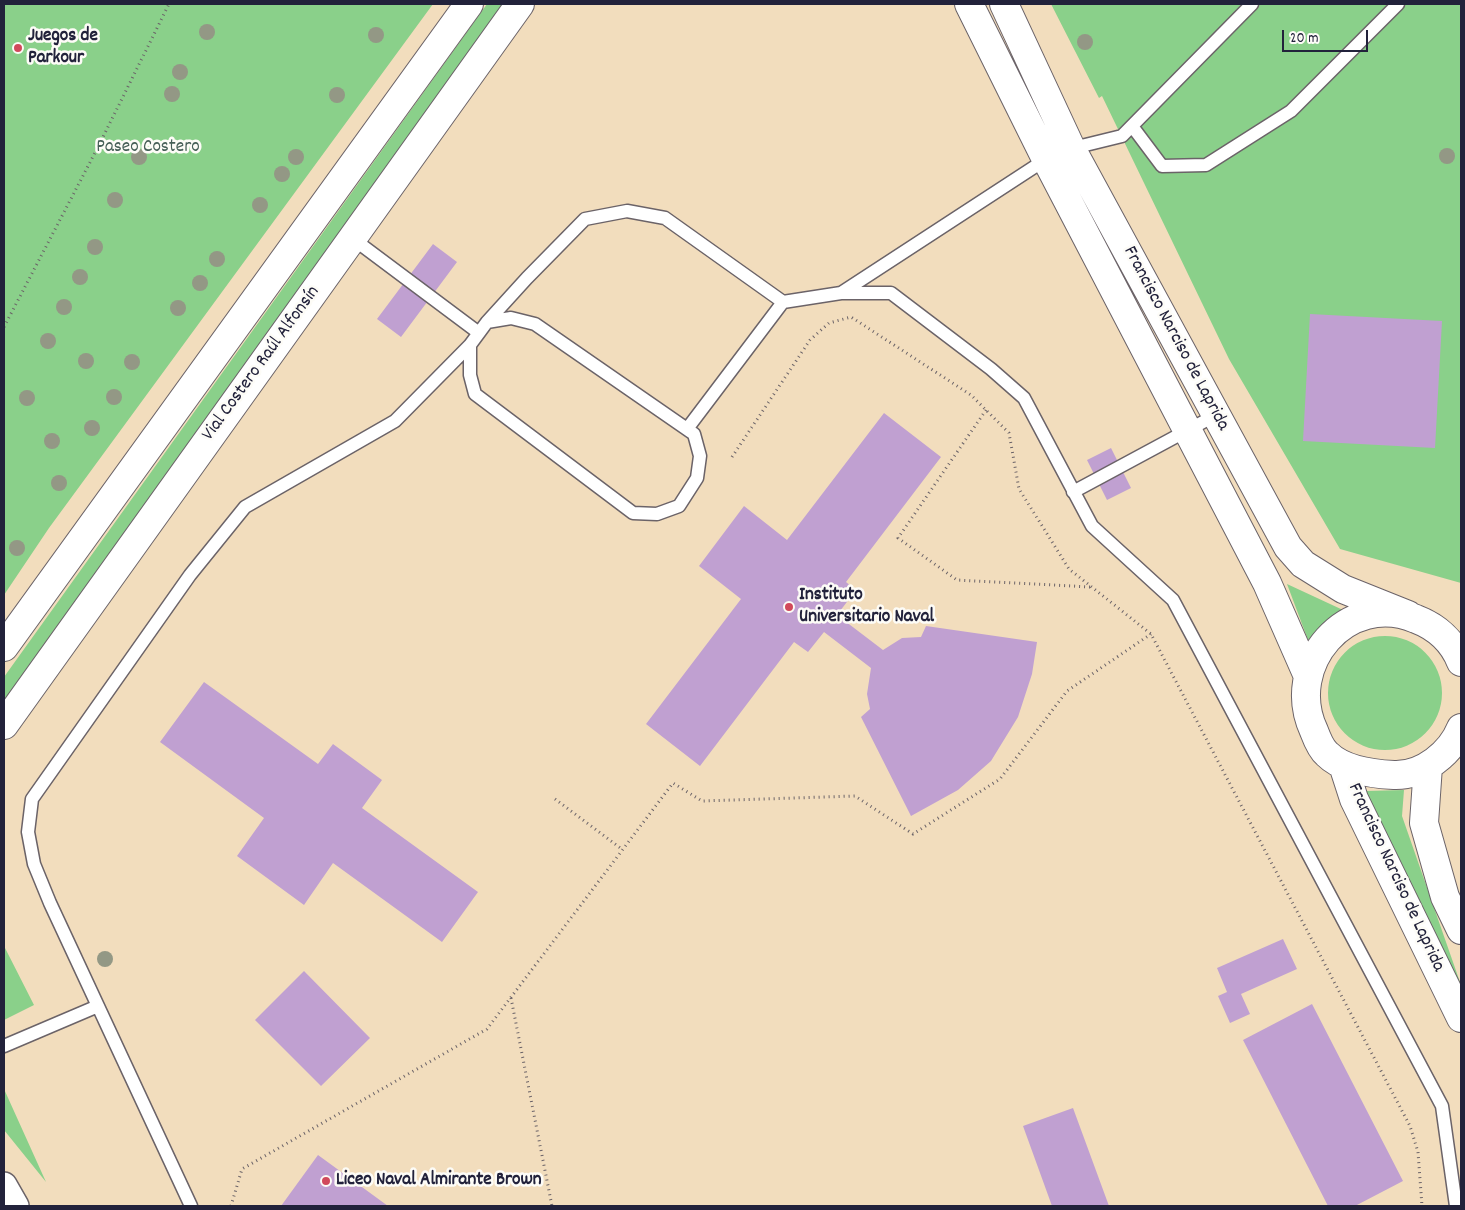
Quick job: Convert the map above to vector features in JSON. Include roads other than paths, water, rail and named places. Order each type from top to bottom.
[{"type":"street","points":[[4,647],[469,4]]},
{"type":"street","name":"Vial Costero Raúl Alfonsín","points":[[4,725],[520,4]]},
{"type":"street","name":"Francisco Narciso de Laprida","points":[[969,4],[1046,159],[1267,584],[1307,674]]},
{"type":"street","name":"Francisco Narciso de Laprida","points":[[1004,4],[1071,148],[1288,547],[1303,564],[1343,590],[1408,615],[1453,638]]},
{"type":"street","points":[[1408,615],[1382,613],[1357,618],[1335,631],[1318,650],[1307,674],[1305,697],[1309,720],[1327,754],[1343,765],[1377,774],[1405,776],[1428,766],[1445,752],[1460,733]]},
{"type":"street","points":[[1453,638],[1461,662]]},
{"type":"street","name":"Francisco Narciso de Laprida","points":[[1343,765],[1354,799],[1461,1018]]},
{"type":"street","name":"Francisco Narciso de Laprida","points":[[1428,766],[1424,823],[1445,897],[1461,930]]},
{"type":"street","points":[[4,1185],[16,1206]]},
{"type":"lane","points":[[840,293],[1046,159],[1071,148],[1122,136],[1252,4]]},
{"type":"lane","points":[[1132,126],[1162,166],[1206,165],[1290,111],[1398,4]]},
{"type":"lane","points":[[191,1206],[50,903],[34,864],[28,832],[32,799],[190,575],[245,507],[395,421],[470,345],[487,322],[585,219],[627,211],[665,218],[783,302]]},
{"type":"lane","points":[[352,238],[479,333]]},
{"type":"lane","points":[[687,429],[783,302],[840,293],[891,294],[991,369],[1024,398],[1092,526],[1173,600],[1442,1106],[1456,1206]]},
{"type":"lane","points":[[470,345],[470,375],[475,394],[633,513],[657,514],[679,506],[697,478],[700,456],[694,434],[535,324],[511,318],[487,322]]},
{"type":"lane","points":[[1073,492],[1216,415]]},
{"type":"lane","points":[[4,1046],[98,1006]]},
{"type":"place","name":"Juegos de Parkour","points":[[18,48]]},
{"type":"place","name":"Instituto Universitario Naval","points":[[789,607]]},
{"type":"place","name":"Liceo Naval Almirante Brown","points":[[326,1181]]},
{"type":"park label","name":"Paseo Costero","points":[[148,148]]}]
